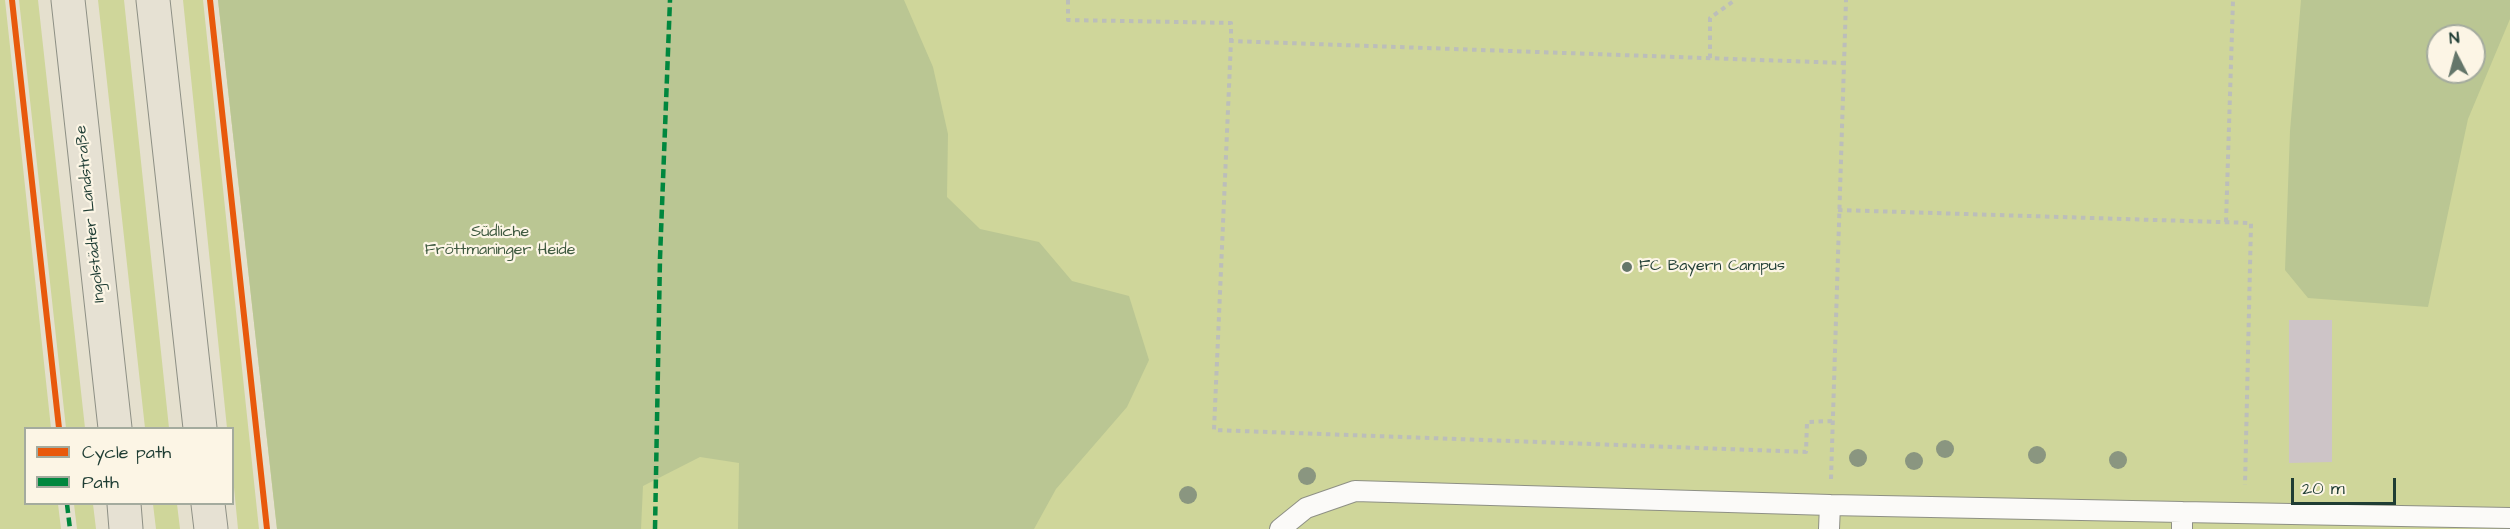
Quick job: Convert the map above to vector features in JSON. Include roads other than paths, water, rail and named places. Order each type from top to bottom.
[{"type":"main road","name":"Ingolstädter Landstraße","points":[[68,0],[115,427]]},
{"type":"main road","points":[[153,0],[200,427]]},
{"type":"lane","points":[[1280,529],[1306,508],[1354,491],[1830,505],[2182,520],[2244,513],[2510,518]]},
{"type":"lane","points":[[1829,529],[1830,505]]},
{"type":"place","name":"FC Bayern Campus","points":[[1627,267]]},
{"type":"park label","name":"Südliche Fröttmaninger Heide","points":[[500,242]]}]
